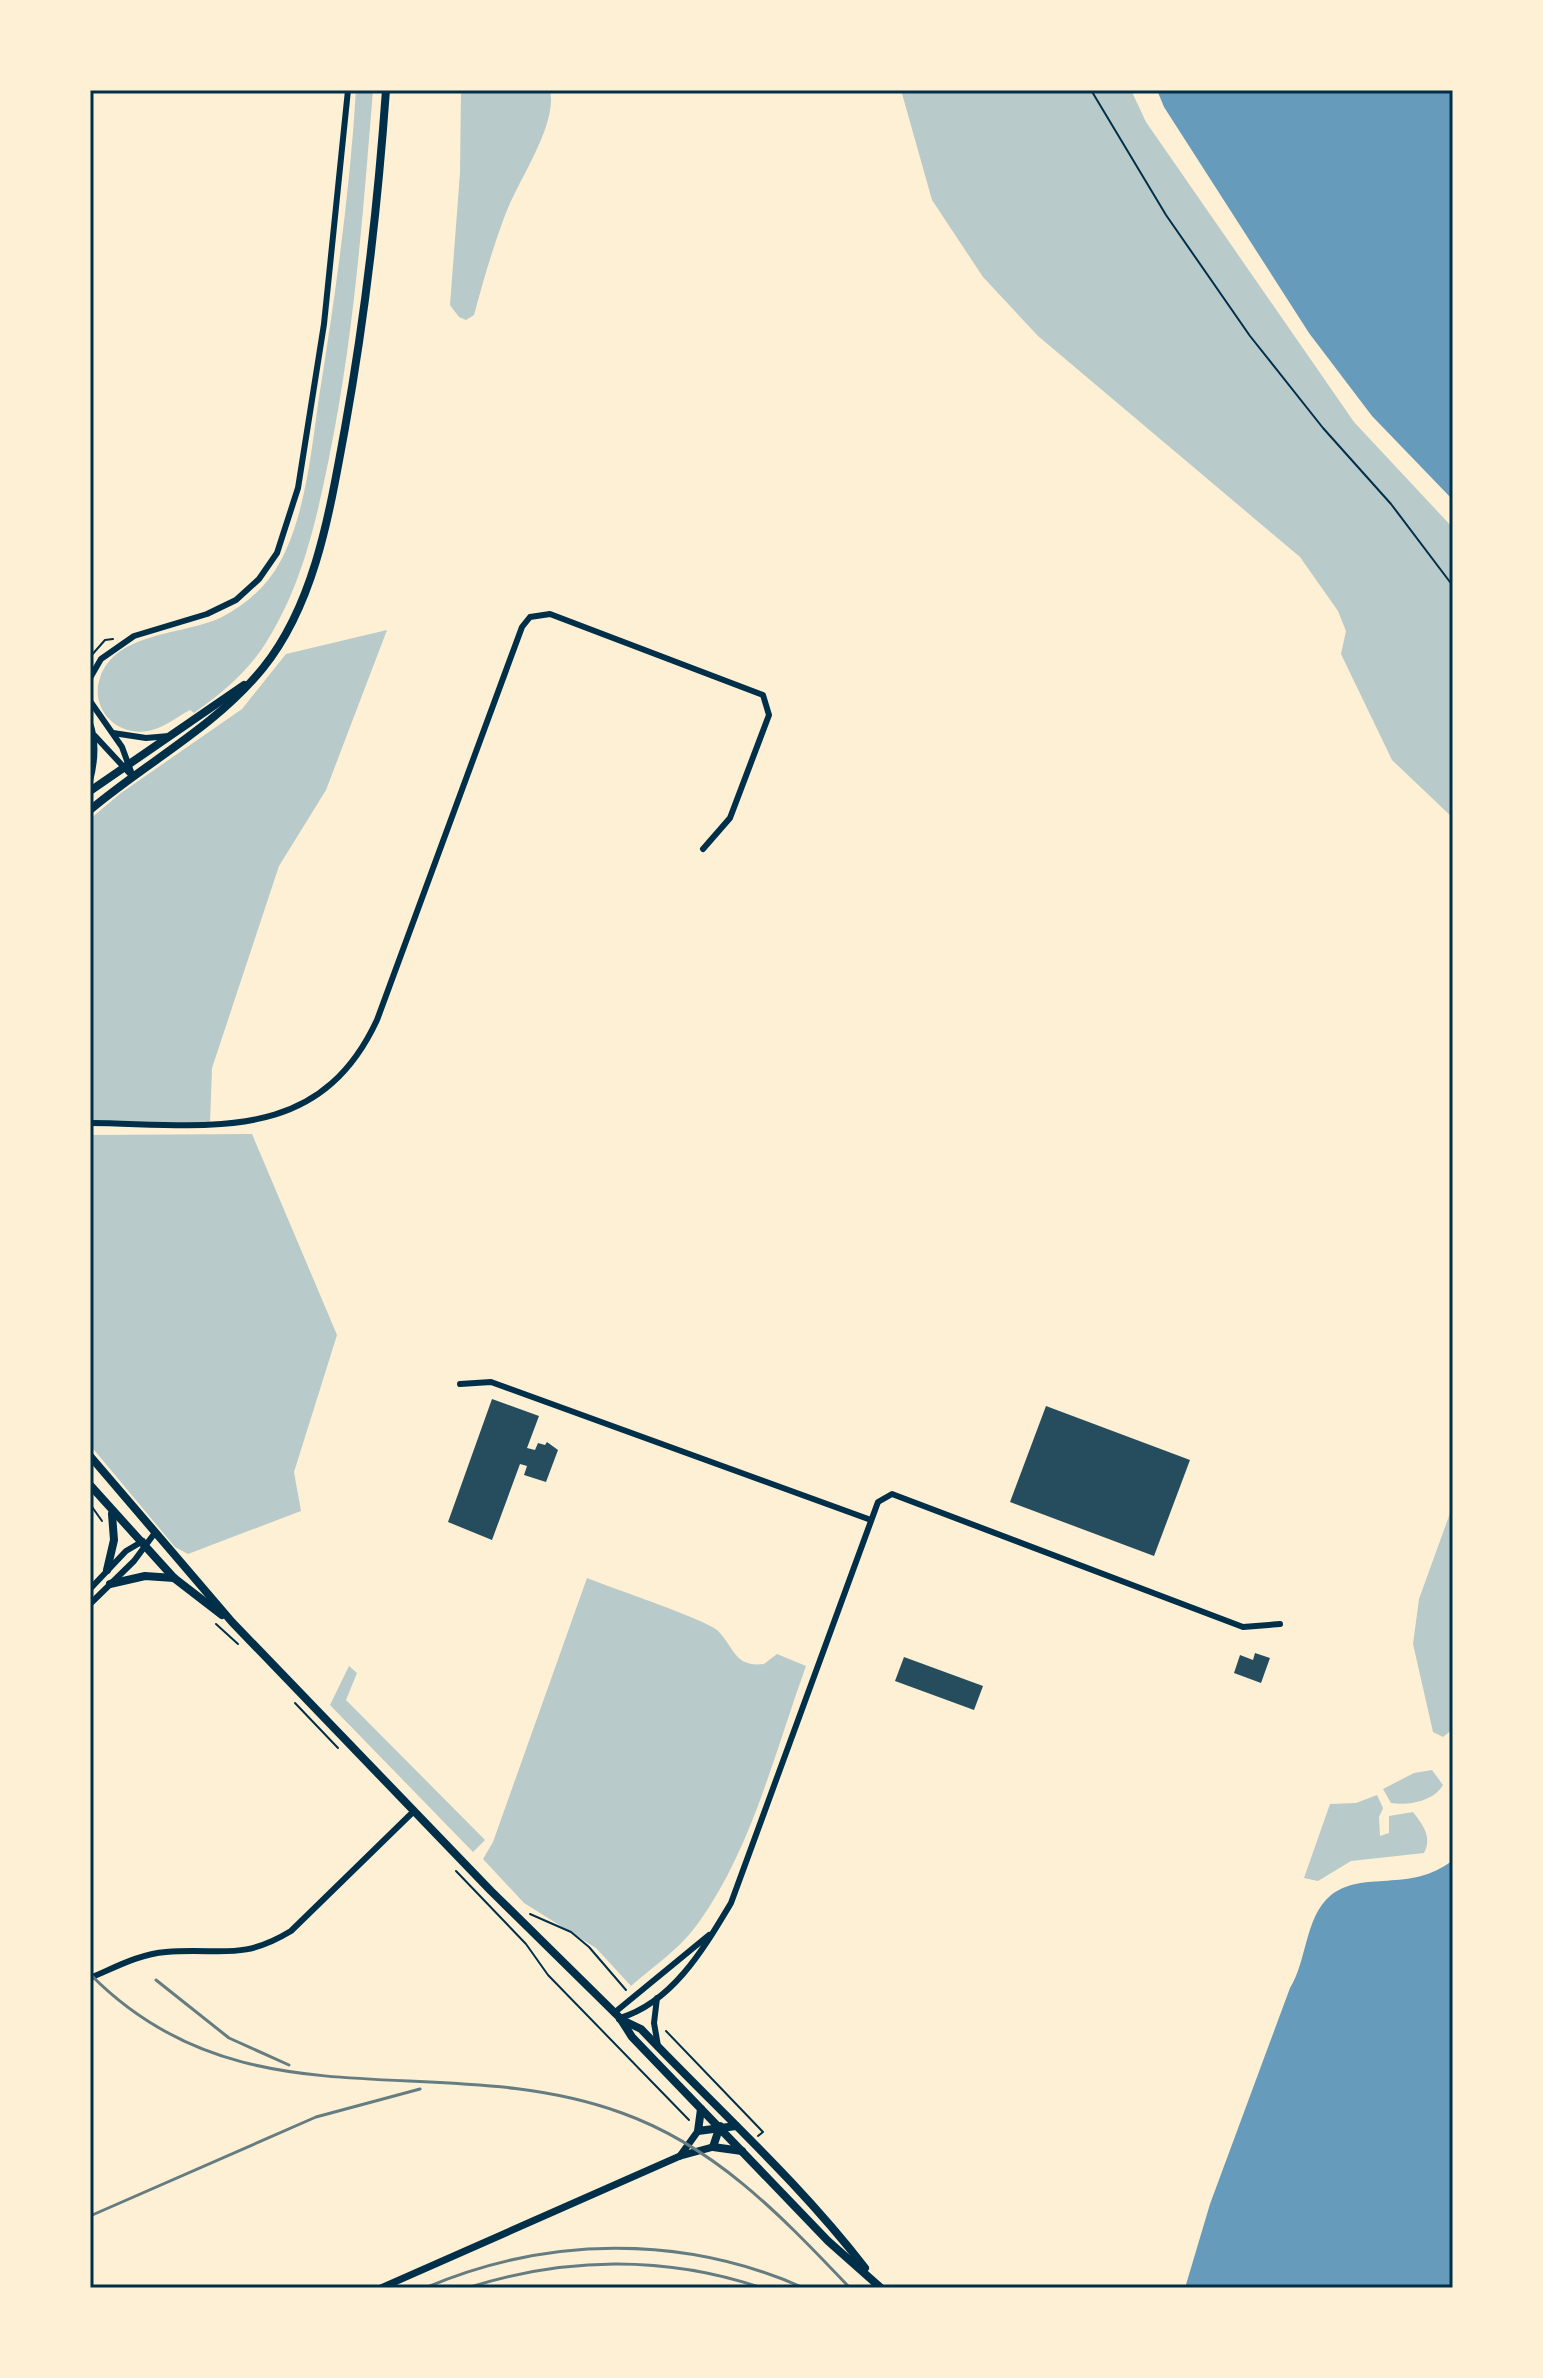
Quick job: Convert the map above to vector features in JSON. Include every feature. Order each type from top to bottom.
[{"type":"main road","points":[[90,810],[196,734],[233,702],[262,668],[296,610],[313,570],[325,526],[363,316],[386,90]]},
{"type":"main road","points":[[90,791],[246,684]]},
{"type":"main road","points":[[90,1456],[232,1622],[617,2016],[632,2037],[828,2241],[878,2285]]},
{"type":"main road","points":[[90,1485],[112,1513],[174,1578],[232,1622]]},
{"type":"main road","points":[[107,1570],[114,1540],[112,1513]]},
{"type":"main road","points":[[110,1584],[145,1576],[174,1578]]},
{"type":"main road","points":[[617,2016],[641,2029],[736,2126],[839,2235],[878,2285]]},
{"type":"main road","points":[[701,2109],[698,2131],[736,2126]]},
{"type":"main road","points":[[723,2114],[713,2147],[742,2151]]},
{"type":"street","points":[[90,678],[101,659],[134,636],[207,614],[236,600],[259,579],[277,553],[298,488],[324,324],[348,90]]},
{"type":"street","points":[[90,1123],[250,1122],[291,1109],[321,1094],[351,1067],[377,1020],[522,627],[530,617],[550,614],[763,695],[769,715],[730,818],[703,849]]},
{"type":"street","points":[[90,701],[130,762],[133,777]]},
{"type":"street","points":[[90,723],[94,735],[94,766],[90,781]]},
{"type":"street","points":[[112,733],[146,738],[169,736]]},
{"type":"street","points":[[94,735],[133,777]]},
{"type":"street","points":[[460,1384],[491,1382],[871,1520]]},
{"type":"street","points":[[617,2016],[640,2012],[657,1998],[702,1952],[731,1903],[878,1502],[892,1494],[1243,1627],[1280,1624]]},
{"type":"street","points":[[90,1589],[107,1570],[154,1534]]},
{"type":"street","points":[[90,1604],[142,1545]]},
{"type":"street","points":[[90,1978],[139,1958],[165,1952],[237,1953],[266,1946],[291,1931],[414,1811]]},
{"type":"street","points":[[617,2016],[631,1998],[715,1930]]},
{"type":"street","points":[[657,1998],[654,2023],[658,2046]]},
{"type":"street","points":[[680,2156],[698,2131]]},
{"type":"street","points":[[381,2288],[680,2156],[713,2147]]},
{"type":"path","points":[[1091,90],[1166,215],[1250,336],[1391,504],[1453,586]]},
{"type":"path","points":[[90,1504],[104,1530]]},
{"type":"path","points":[[213,1621],[248,1653]]},
{"type":"path","points":[[291,1699],[347,1757]]},
{"type":"path","points":[[473,1889],[526,1944],[548,1975],[698,2131]]},
{"type":"path","points":[[527,1913],[571,1932],[620,1980],[631,1998]]},
{"type":"path","points":[[662,2022],[666,2031],[763,2132]]},
{"type":"shaded area","points":[[356,90],[373,90],[351,321],[329,458],[299,575],[267,641],[234,681],[194,713],[190,710],[152,730],[129,730],[110,720],[99,701],[100,678],[108,663],[135,643],[205,624],[237,608],[263,586],[277,567],[297,520],[313,440],[342,240]]},
{"type":"shaded area","points":[[461,90],[550,90],[551,104],[542,137],[504,218],[474,315],[466,320],[459,317],[450,305],[460,173]]},
{"type":"shaded area","points":[[901,90],[1131,90],[1146,122],[1354,422],[1453,528],[1453,818],[1392,760],[1341,654],[1346,631],[1338,611],[1300,557],[1038,336],[983,277],[932,200]]},
{"type":"shaded area","points":[[387,630],[326,790],[279,866],[212,1068],[210,1124],[90,1123],[90,819],[121,793],[242,709],[286,654]]},
{"type":"shaded area","points":[[252,1134],[337,1335],[294,1472],[301,1511],[188,1554],[175,1547],[90,1445],[90,1135]]},
{"type":"shaded area","points":[[1453,1505],[1453,1729],[1443,1737],[1433,1732],[1413,1644],[1419,1599]]},
{"type":"shaded area","points":[[587,1578],[708,1625],[723,1636],[746,1663],[764,1664],[777,1654],[806,1666],[761,1798],[718,1893],[684,1940],[631,1986],[596,1948],[524,1903],[483,1859],[493,1842]]},
{"type":"shaded area","points":[[349,1666],[357,1673],[346,1700],[485,1840],[473,1852],[330,1705]]},
{"type":"shaded area","points":[[1432,1770],[1443,1785],[1433,1795],[1413,1803],[1391,1803],[1383,1789],[1414,1773]]},
{"type":"shaded area","points":[[1377,1795],[1383,1808],[1379,1817],[1380,1836],[1389,1833],[1389,1816],[1413,1812],[1427,1836],[1424,1853],[1351,1861],[1318,1881],[1304,1878],[1330,1804],[1356,1803]]},
{"type":"water","points":[[1157,90],[1453,90],[1453,500],[1372,416],[1309,333],[1164,107]]},
{"type":"water","points":[[1453,1860],[1453,2288],[1185,2288],[1210,2204],[1296,1977],[1311,1927],[1322,1905],[1343,1888],[1420,1876]]},
{"type":"building","points":[[492,1399],[539,1416],[527,1448],[535,1450],[538,1443],[545,1445],[547,1442],[558,1450],[546,1482],[524,1475],[527,1466],[520,1464],[492,1540],[448,1522]]},
{"type":"building","points":[[1046,1406],[1190,1460],[1154,1556],[1010,1502]]},
{"type":"building","points":[[1255,1653],[1270,1658],[1261,1683],[1234,1673],[1240,1655],[1253,1660]]},
{"type":"building","points":[[904,1657],[983,1686],[974,1710],[895,1681]]},
{"type":"railway","points":[[90,1974],[150,2023],[213,2053],[278,2070],[346,2078],[483,2085],[553,2094],[622,2113],[656,2127],[688,2145],[746,2187],[799,2235],[850,2288]]},
{"type":"railway","points":[[156,1980],[229,2038],[289,2065]]},
{"type":"railway","points":[[90,2216],[316,2117],[420,2089]]},
{"type":"railway","points":[[425,2288],[518,2258],[614,2248],[711,2258],[758,2270],[804,2288]]},
{"type":"railway","points":[[467,2288],[540,2270],[614,2264],[689,2270],[762,2288]]}]
